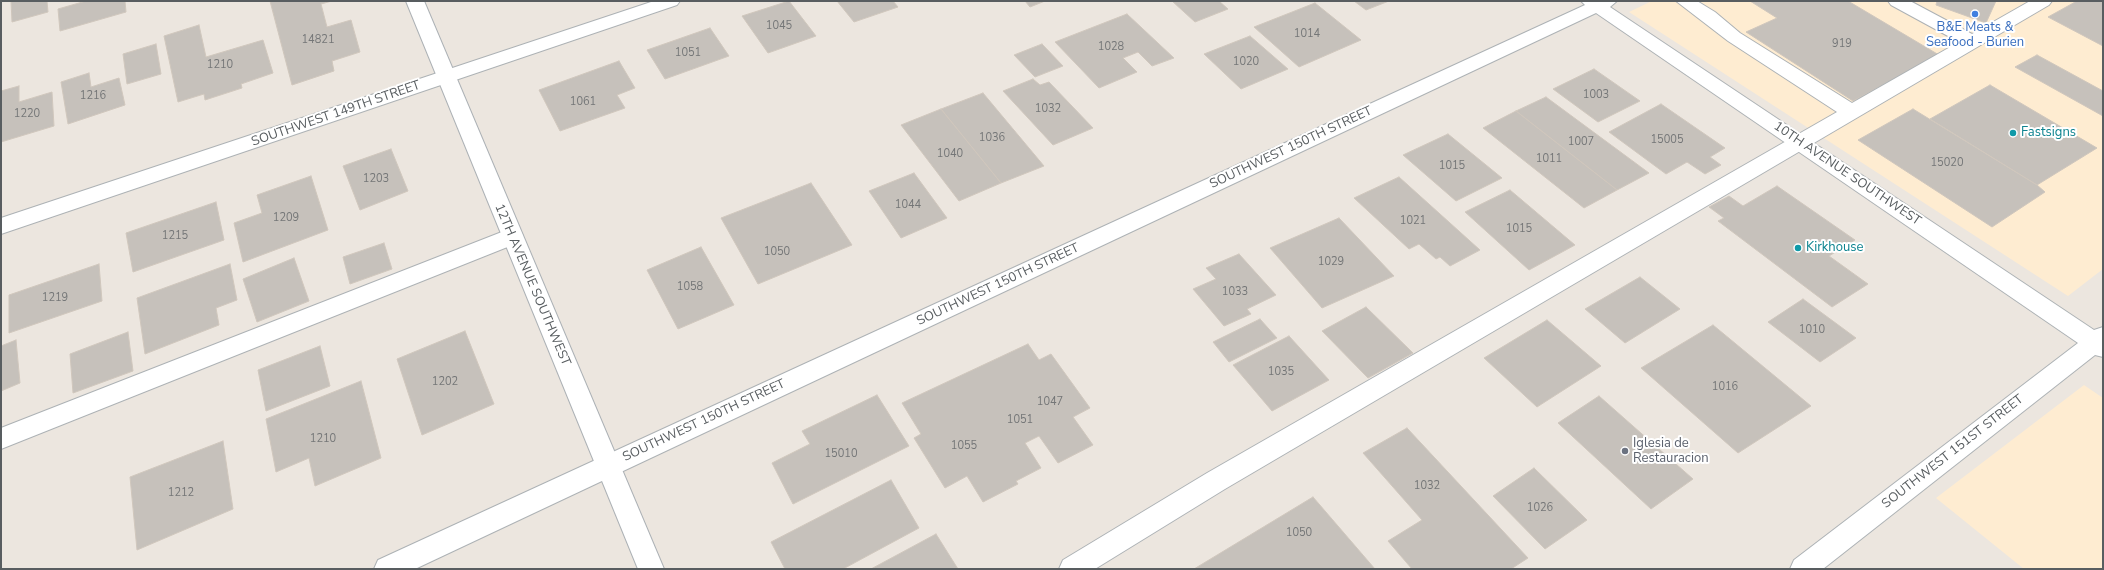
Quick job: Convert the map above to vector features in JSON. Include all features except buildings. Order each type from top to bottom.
[{"type":"street","name":"12TH AVENUE SOUTHWEST","points":[[415,1],[445,77],[650,569]]},
{"type":"street","name":"SOUTHWEST 149TH STREET","points":[[1,226],[671,1]]},
{"type":"street","points":[[1685,1],[1709,16],[1734,36],[1852,112]]},
{"type":"street","points":[[1897,1],[1973,42]]},
{"type":"street","points":[[1072,569],[1216,481],[2043,1]]},
{"type":"street","name":"10TH AVENUE SOUTHWEST","points":[[1599,3],[1800,143],[2100,342]]},
{"type":"street","name":"SOUTHWEST 150TH STREET","points":[[387,569],[1599,3]]},
{"type":"street","points":[[1,439],[512,236]]},
{"type":"street","name":"SOUTHWEST 151ST STREET","points":[[1803,569],[2100,342]]},
{"type":"shaded area","points":[[1652,1],[2103,1],[2103,269],[2068,296],[1629,12]]},
{"type":"shaded area","points":[[2084,385],[2103,398],[2103,569],[2024,569],[1936,498]]},
{"type":"place","name":"B&E Meats & Seafood - Burien","points":[[1975,14]]},
{"type":"place","name":"Fastsigns","points":[[2013,133]]},
{"type":"place","name":"Kirkhouse","points":[[1798,248]]},
{"type":"place","name":"Iglesia de Restauracion","points":[[1625,451]]}]
